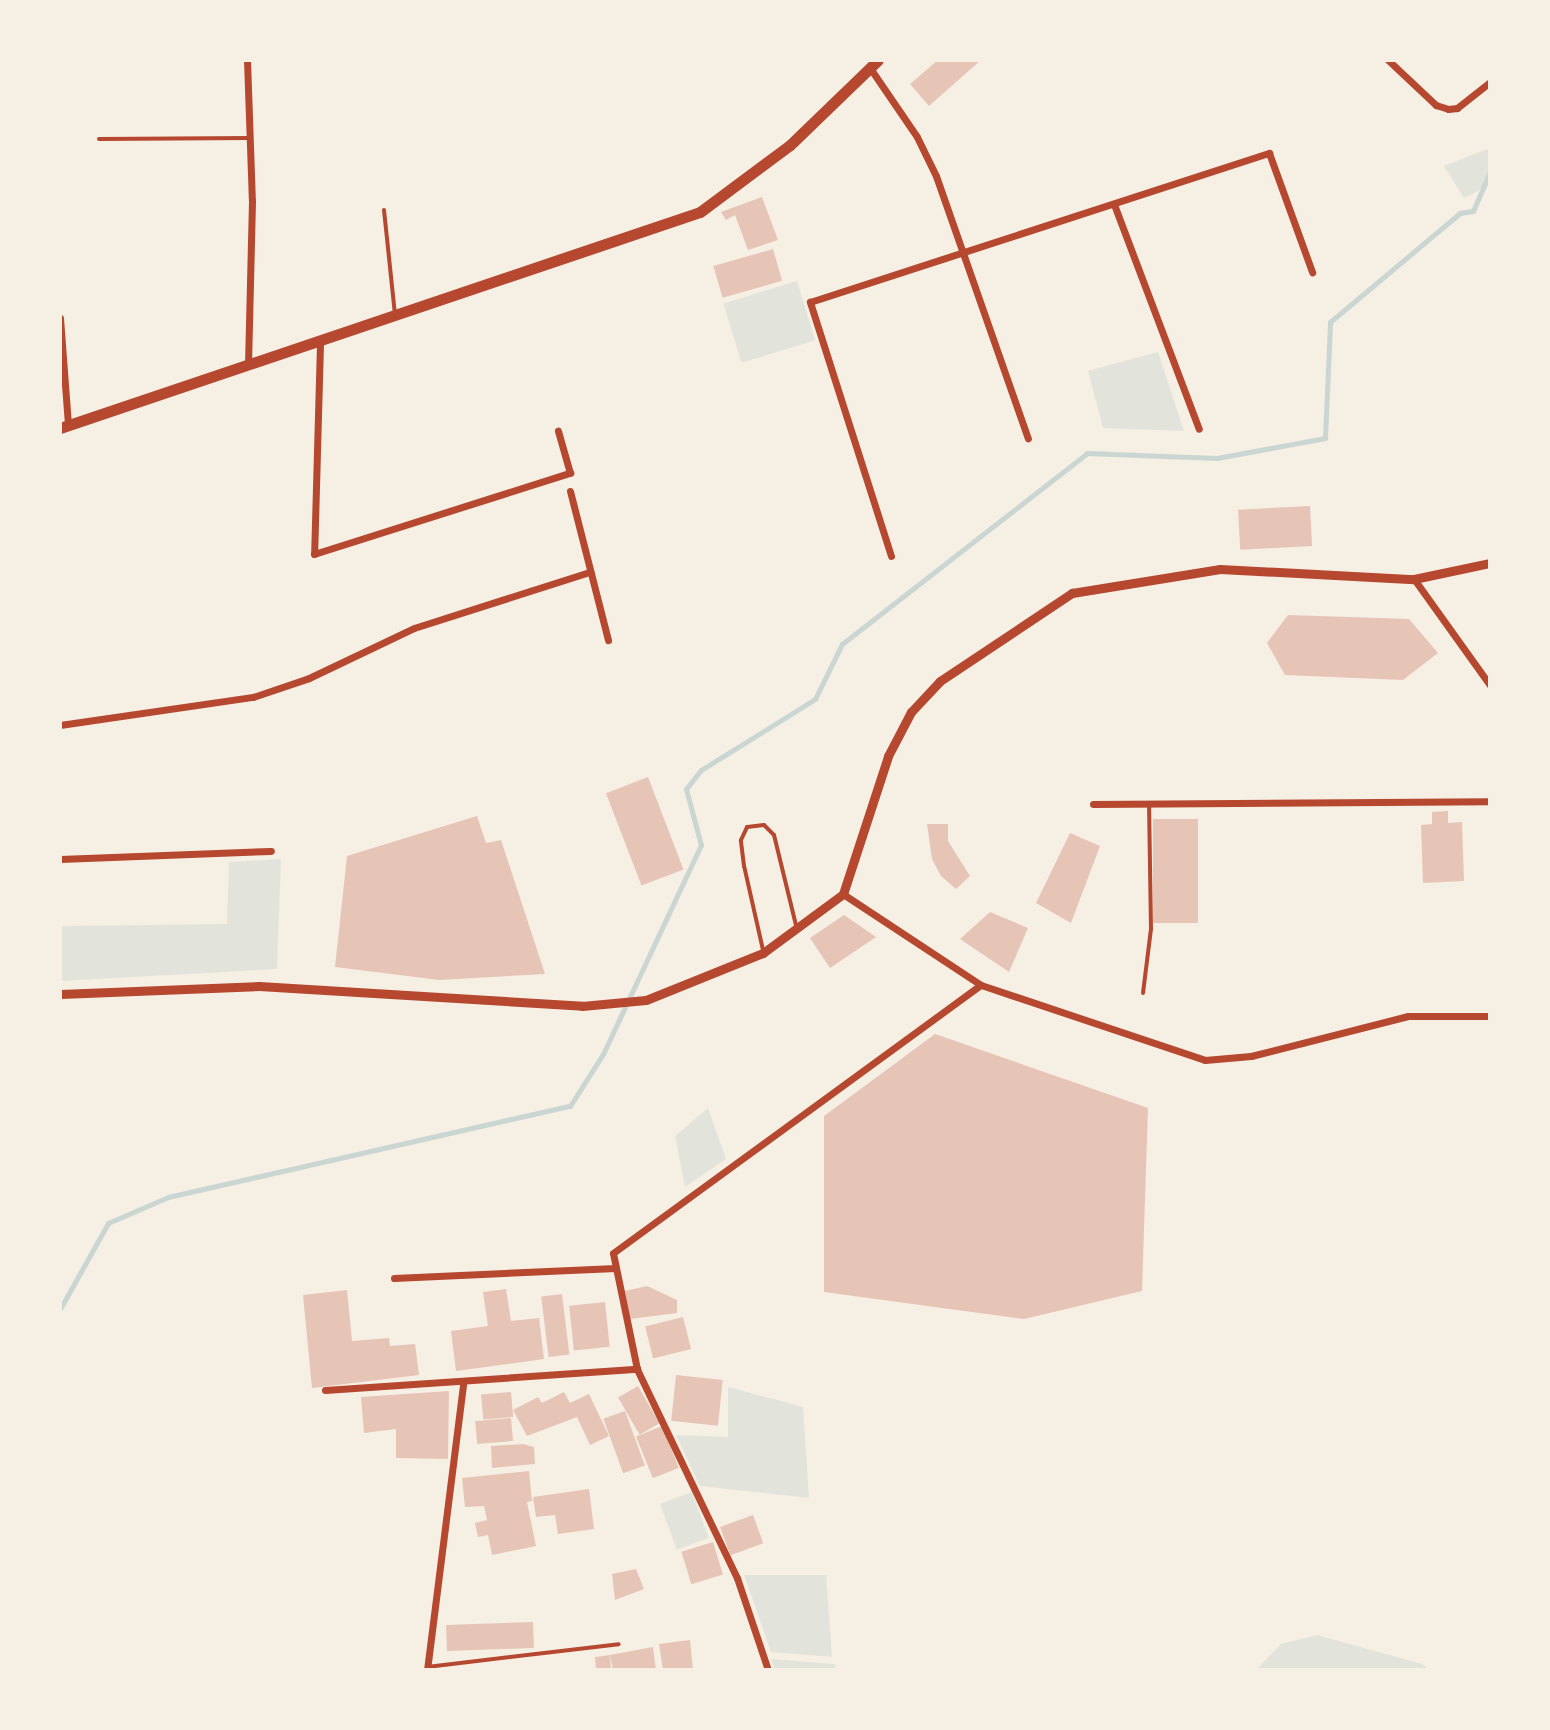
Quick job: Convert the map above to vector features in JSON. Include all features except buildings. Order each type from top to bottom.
[{"type":"main road","points":[[64,427],[320,344],[700,212],[790,145],[874,64]]},
{"type":"street","points":[[247,60],[250,138],[248,366]]},
{"type":"street","points":[[1388,60],[1436,105],[1448,109],[1457,108],[1490,82]]},
{"type":"street","points":[[874,64],[930,163],[1028,438]]},
{"type":"street","points":[[891,556],[810,302],[1115,207],[1269,153],[1312,272]]},
{"type":"street","points":[[1115,207],[1199,429]]},
{"type":"street","points":[[60,318],[64,427]]},
{"type":"street","points":[[320,344],[314,554],[570,473],[558,431]]},
{"type":"street","points":[[570,491],[608,640]]},
{"type":"street","points":[[60,994],[259,986],[612,1005],[646,1000],[763,953],[797,931],[843,894],[888,756],[911,712],[940,681],[1072,593],[1220,569],[1414,579],[1490,563]]},
{"type":"street","points":[[60,725],[253,697],[309,678],[414,628],[590,572]]},
{"type":"street","points":[[1414,579],[1490,685]]},
{"type":"street","points":[[1093,804],[1149,801],[1490,801]]},
{"type":"street","points":[[60,859],[271,851]]},
{"type":"street","points":[[843,894],[981,985],[1205,1060],[1251,1056],[1408,1016],[1490,1016]]},
{"type":"street","points":[[768,1670],[737,1578],[637,1369],[613,1253],[981,985]]},
{"type":"street","points":[[394,1278],[616,1268]]},
{"type":"street","points":[[325,1390],[463,1384],[637,1369]]},
{"type":"street","points":[[427,1669],[463,1384]]},
{"type":"lane","points":[[99,139],[250,138]]},
{"type":"lane","points":[[384,210],[395,317]]},
{"type":"lane","points":[[1143,993],[1151,929],[1149,801]]},
{"type":"lane","points":[[763,953],[744,866],[741,840],[747,827],[764,825],[774,835],[797,931]]},
{"type":"lane","points":[[427,1669],[619,1644]]},
{"type":"shaded area","points":[[1490,148],[1490,185],[1464,198],[1444,166]]},
{"type":"shaded area","points":[[797,281],[815,340],[741,363],[723,304]]},
{"type":"shaded area","points":[[1158,352],[1184,431],[1103,428],[1088,371]]},
{"type":"shaded area","points":[[281,859],[277,969],[60,981],[60,926],[227,924],[229,862]]},
{"type":"shaded area","points":[[708,1108],[726,1159],[685,1187],[675,1136]]},
{"type":"shaded area","points":[[728,1387],[803,1407],[809,1498],[700,1486],[676,1435],[728,1437]]},
{"type":"shaded area","points":[[692,1492],[709,1538],[677,1550],[660,1504]]},
{"type":"shaded area","points":[[744,1575],[826,1575],[832,1657],[771,1652]]},
{"type":"shaded area","points":[[1317,1635],[1422,1664],[1430,1670],[1256,1670],[1281,1644]]},
{"type":"shaded area","points":[[771,1659],[835,1664],[835,1670],[775,1670]]},
{"type":"waterway","points":[[60,1309],[108,1223],[168,1197],[570,1106],[603,1054],[701,845],[686,789],[701,770],[815,699],[842,644],[1087,453],[1217,458],[1325,438],[1330,322],[1460,213],[1473,211],[1490,172]]}]
